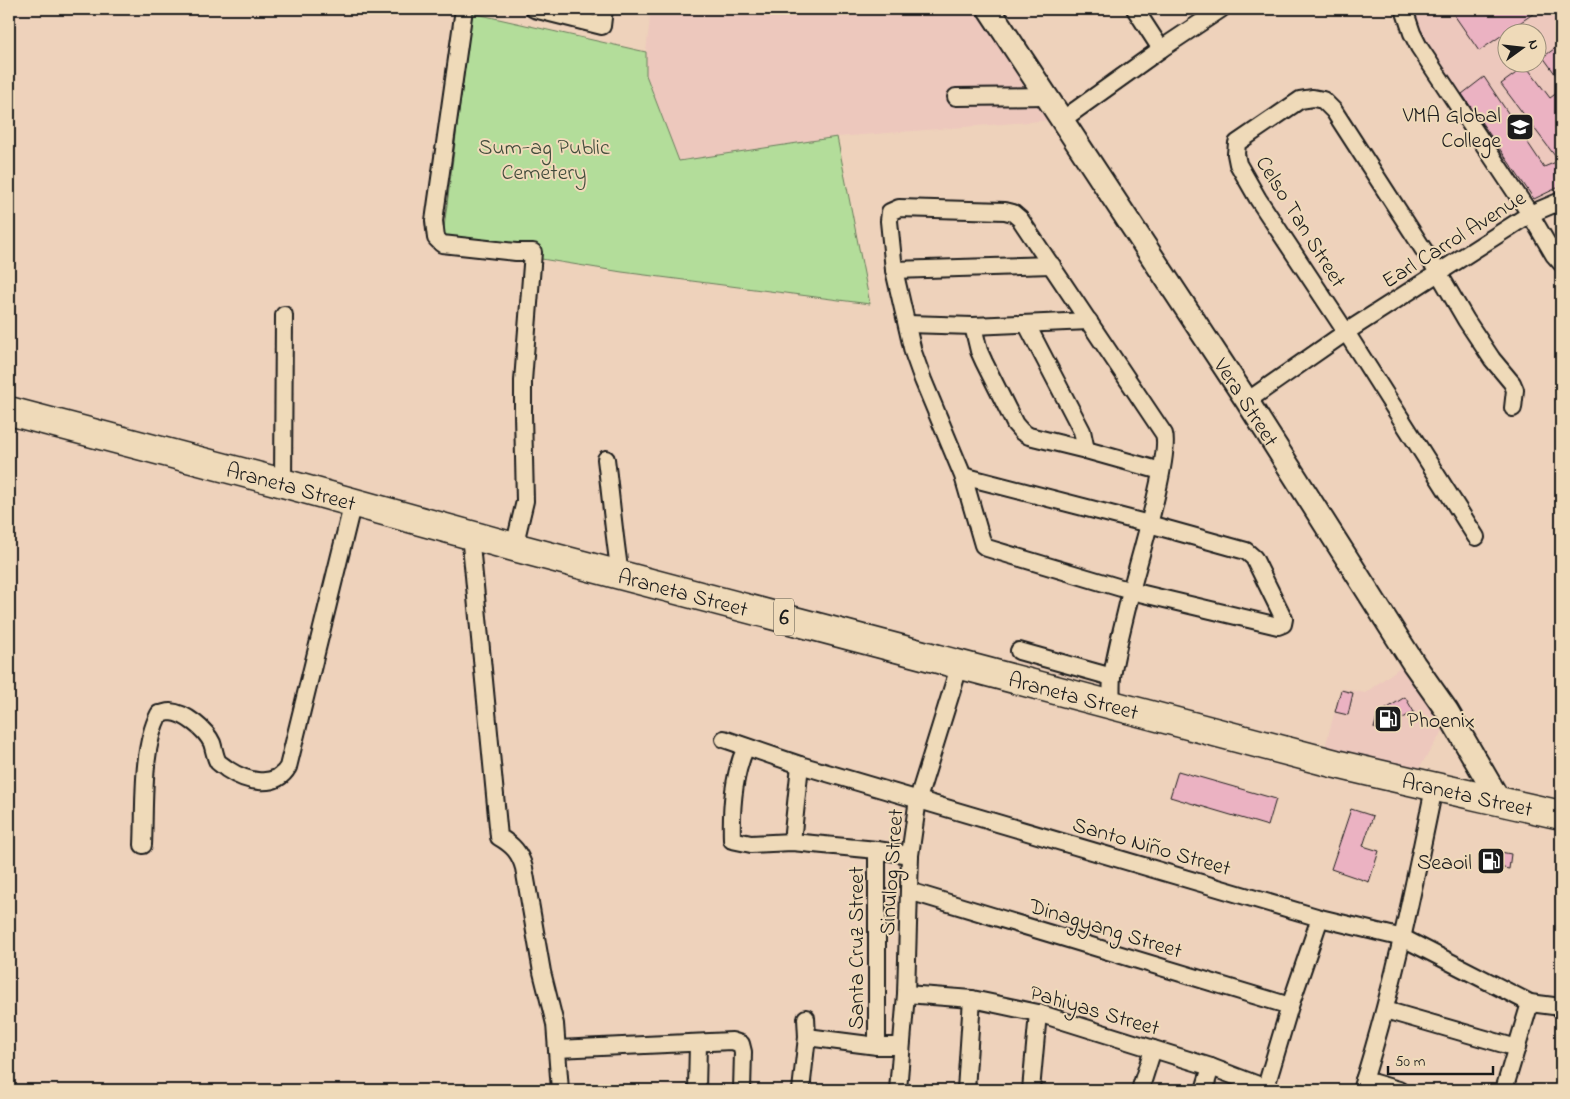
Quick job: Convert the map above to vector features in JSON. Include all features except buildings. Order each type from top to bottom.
[{"type":"highway","name":"Araneta Street","points":[[9,411],[283,483],[514,547],[1336,764],[1434,788],[1498,800],[1561,815]]},
{"type":"street","points":[[464,9],[434,221],[436,238],[442,244],[533,252],[524,381],[525,501],[514,547]]},
{"type":"street","points":[[535,9],[602,26],[604,9]]},
{"type":"street","name":"Vera Street","points":[[989,9],[1247,401],[1409,656],[1447,711],[1498,800]]},
{"type":"street","points":[[1134,9],[1161,49]]},
{"type":"street","points":[[1062,120],[1161,49],[1221,9]]},
{"type":"street","points":[[1404,9],[1419,47],[1561,263]]},
{"type":"street","points":[[956,97],[1047,96]]},
{"type":"street","name":"Celso Tan Street","points":[[1476,537],[1346,332],[1258,199],[1238,164],[1236,154],[1237,142],[1300,100],[1313,98],[1324,100],[1334,111],[1438,272],[1466,320],[1492,359],[1512,383],[1515,390],[1513,408]]},
{"type":"street","name":"Earl Carrol Avenue","points":[[1247,401],[1346,332],[1438,272],[1530,214],[1561,201]]},
{"type":"street","points":[[963,476],[1149,524],[1246,551],[1251,554],[1284,619],[1283,624],[1278,626],[1131,590],[987,548],[981,541],[963,476],[913,352],[894,270],[889,220],[890,212],[899,208],[1005,211],[1013,213],[1020,219],[1052,265],[1164,434],[1166,444],[1161,471],[1149,524],[1131,590],[1112,677],[1112,704]]},
{"type":"street","points":[[894,270],[1052,265]]},
{"type":"street","points":[[283,483],[284,315]]},
{"type":"street","points":[[908,324],[973,326],[1089,321]]},
{"type":"street","points":[[1027,325],[1082,432],[1086,450]]},
{"type":"street","points":[[973,326],[979,351],[984,362],[1015,424],[1022,432],[1029,436],[1161,471]]},
{"type":"street","points":[[606,460],[620,574]]},
{"type":"street","points":[[143,845],[146,761],[152,727],[159,714],[171,712],[194,722],[203,730],[211,742],[218,762],[244,778],[258,782],[271,780],[285,772],[353,502]]},
{"type":"street","points":[[470,534],[499,837],[511,844],[522,859],[542,972],[554,1024],[560,1090]]},
{"type":"street","points":[[1020,650],[1112,677]]},
{"type":"street","name":"Sinulog Street","points":[[898,1090],[906,994],[910,855],[918,799],[960,664]]},
{"type":"street","name":"Santo Niño Street","points":[[724,739],[800,765],[1320,918],[1403,938],[1530,1003],[1561,1007]]},
{"type":"street","points":[[746,746],[739,763],[732,818],[732,840],[750,844],[792,842],[910,855]]},
{"type":"street","points":[[792,842],[800,765]]},
{"type":"street","points":[[1399,1090],[1363,1085],[1385,1010],[1403,938],[1434,788]]},
{"type":"street","name":"Santa Cruz Street","points":[[877,850],[877,1046]]},
{"type":"street","name":"Dinagyang Street","points":[[910,890],[1290,1006]]},
{"type":"street","points":[[1266,1089],[1290,1006],[1320,918]]},
{"type":"street","name":"Pahiyas Street","points":[[906,994],[972,999],[1038,1013],[1211,1067],[1266,1089]]},
{"type":"street","points":[[966,1090],[972,999]]},
{"type":"street","points":[[1504,1090],[1530,1003]]},
{"type":"street","points":[[1385,1010],[1517,1048]]},
{"type":"street","points":[[1031,1090],[1038,1013]]},
{"type":"street","points":[[801,1090],[807,1037],[806,1018]]},
{"type":"street","points":[[807,1037],[877,1046],[901,1046]]},
{"type":"street","points":[[557,1049],[732,1041],[741,1044],[743,1052],[742,1090]]},
{"type":"street","points":[[697,1090],[698,1043]]},
{"type":"street","points":[[1140,1090],[1153,1049]]},
{"type":"street","points":[[1204,1090],[1211,1067]]},
{"type":"shaded area","points":[[647,9],[982,9],[1053,120],[837,137],[679,161],[646,75],[646,52],[650,18]]},
{"type":"shaded area","name":"VMA Global College","points":[[1411,9],[1561,9],[1561,191],[1530,204],[1420,36]]},
{"type":"shaded area","points":[[1406,663],[1446,726],[1417,771],[1324,751],[1341,688],[1365,693]]},
{"type":"green space","name":"Sum-ag Public Cemetery","points":[[472,13],[646,52],[646,75],[679,161],[837,137],[870,304],[622,272],[442,243]]},
{"type":"place","name":"VMA Global College","points":[[1520,127]]},
{"type":"place","name":"Phoenix","points":[[1388,719]]},
{"type":"place","name":"Seaoil","points":[[1491,861]]}]
